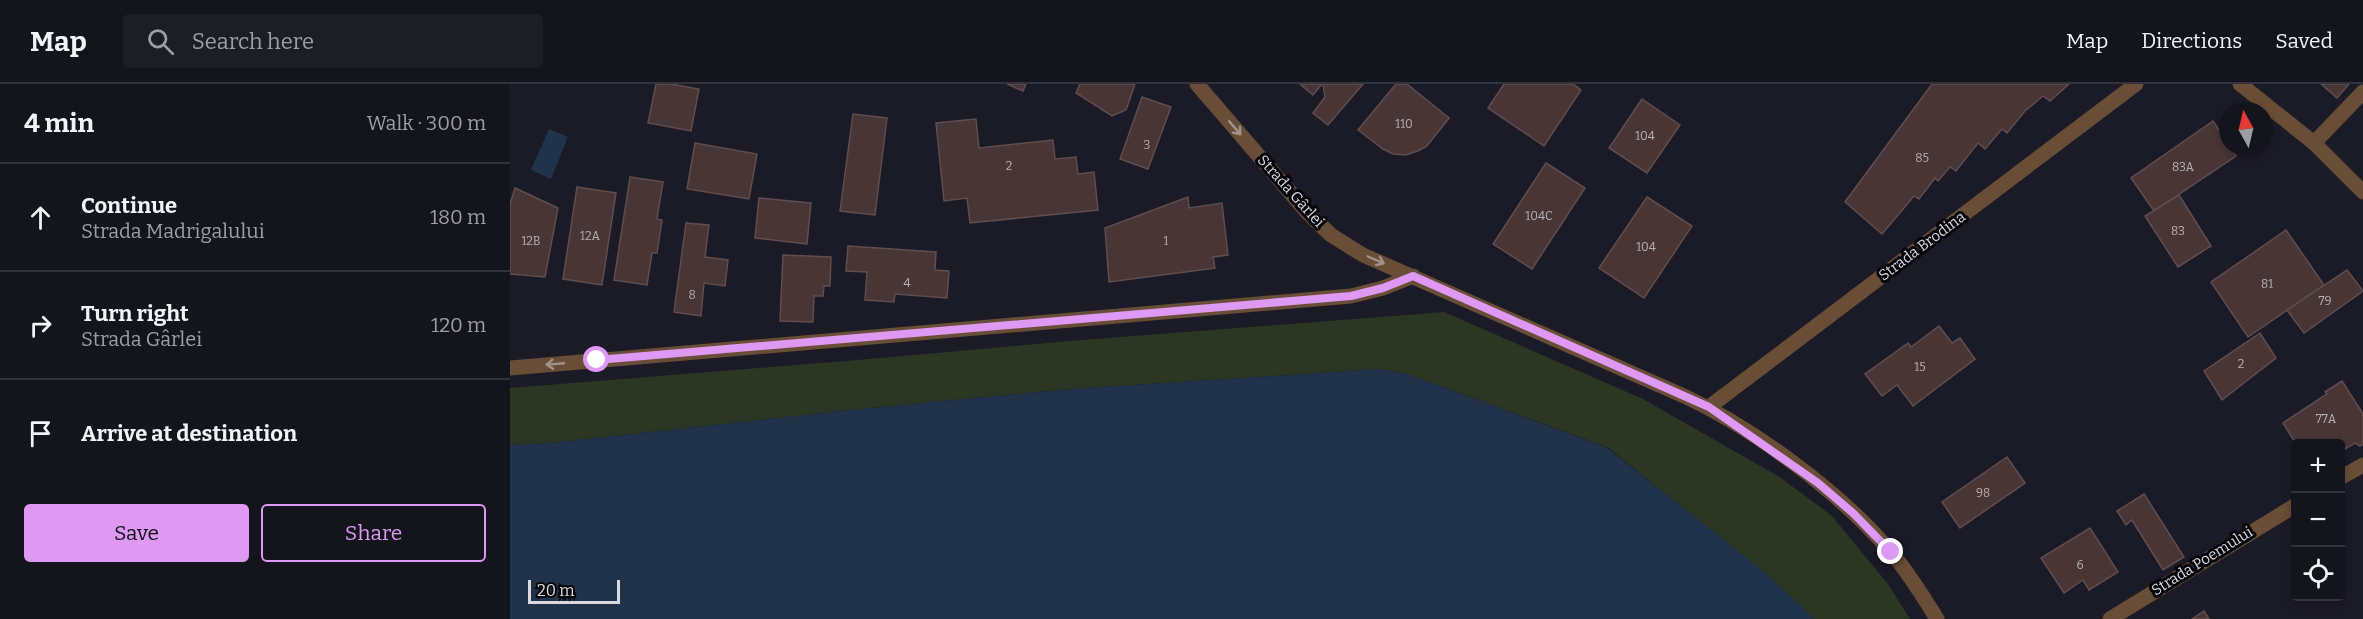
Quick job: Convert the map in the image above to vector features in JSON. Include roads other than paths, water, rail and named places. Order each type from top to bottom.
[{"type":"street","name":"Strada Gârlei","points":[[1197,84],[1307,212],[1330,235],[1363,255],[1709,407],[1811,477],[1853,513],[1891,552],[1937,619]]},
{"type":"street","name":"Strada Brodina","points":[[1709,407],[2136,84]]},
{"type":"street","points":[[2240,84],[2314,143],[2363,192]]},
{"type":"street","points":[[2314,143],[2363,92]]},
{"type":"street","points":[[510,368],[1351,296],[1383,288],[1413,276]]},
{"type":"street","points":[[2345,475],[2363,465]]},
{"type":"street","name":"Strada Poemului","points":[[2110,619],[2291,507]]},
{"type":"water","points":[[549,129],[568,137],[551,179],[531,170]]},
{"type":"water","points":[[1380,369],[1407,374],[1606,447],[1767,574],[1814,619],[510,619],[510,445],[550,443],[859,409],[1072,389]]}]
